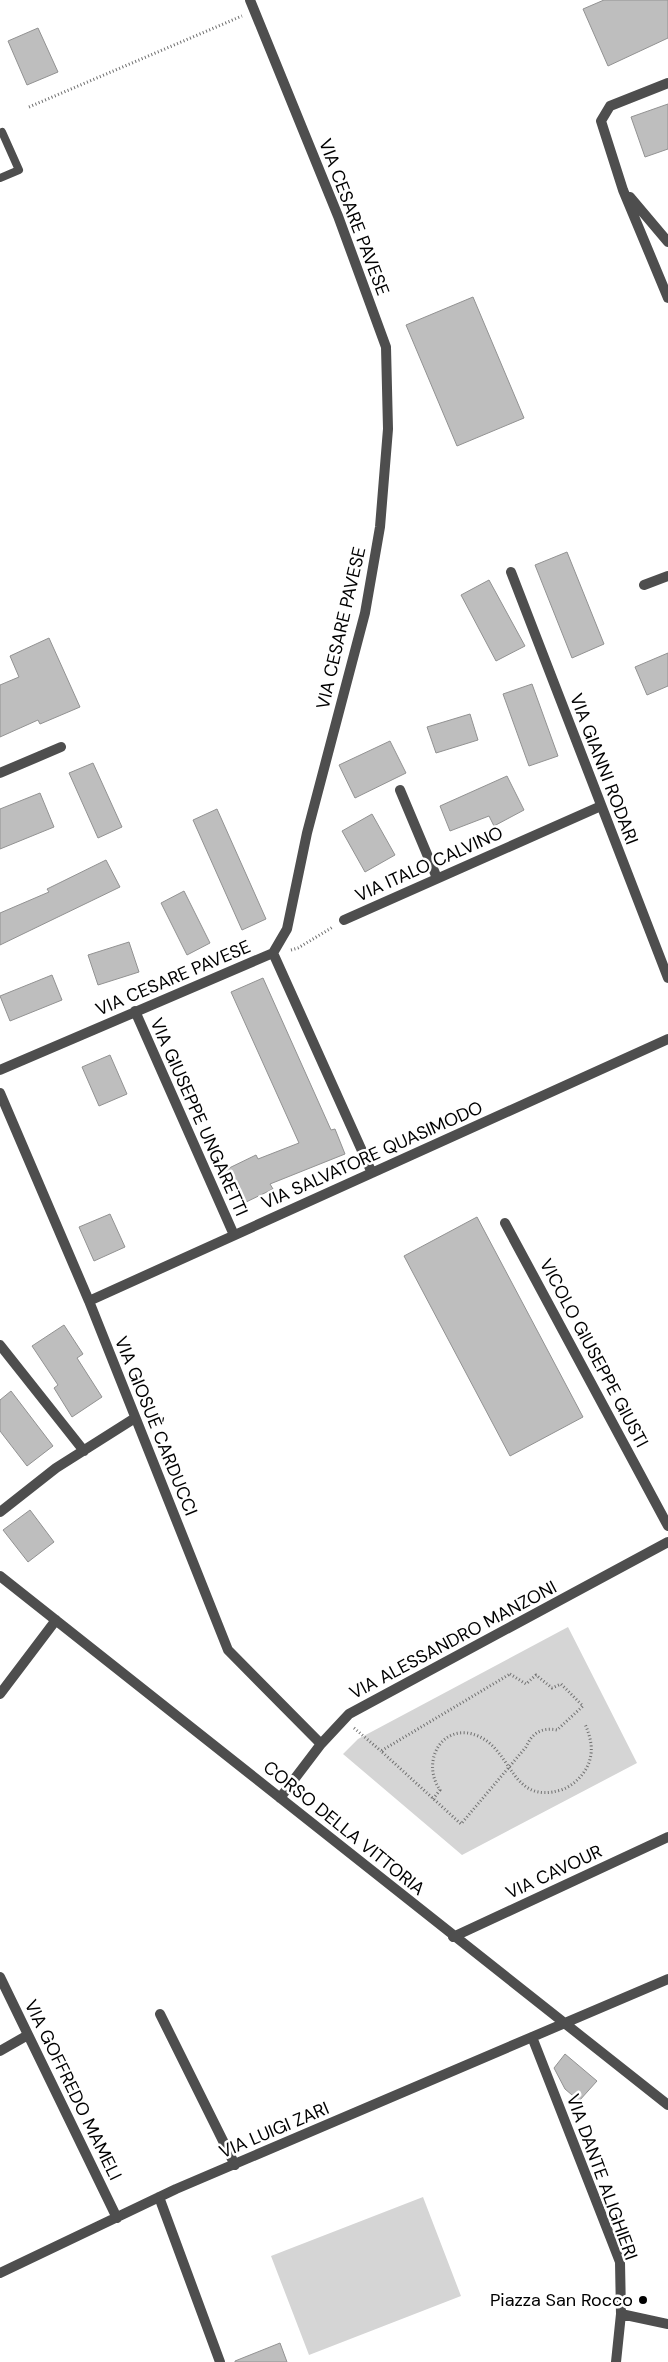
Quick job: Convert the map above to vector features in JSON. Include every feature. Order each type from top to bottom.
[{"type":"street","name":"VIA CESARE PAVESE","points":[[0,1070],[273,953],[287,929],[307,834],[365,613],[380,527],[388,420],[386,347],[338,216],[250,0]]},
{"type":"street","points":[[668,83],[610,106],[601,121],[623,190],[668,298]]},
{"type":"street","points":[[623,190],[668,242]]},
{"type":"street","name":"VIA GIANNI RODARI","points":[[511,572],[668,978]]},
{"type":"street","points":[[644,585],[668,576]]},
{"type":"street","points":[[0,773],[61,747]]},
{"type":"street","points":[[400,790],[437,878]]},
{"type":"street","name":"VIA ITALO CALVINO","points":[[344,920],[601,806]]},
{"type":"street","points":[[273,953],[372,1173]]},
{"type":"street","name":"VIA GIUSEPPE UNGARETTI","points":[[135,1011],[234,1235]]},
{"type":"street","name":"VIA SALVATORE QUASIMODO","points":[[89,1300],[668,1040]]},
{"type":"street","name":"VIA GIOSUÈ CARDUCCI","points":[[0,1093],[89,1300],[228,1650],[321,1744]]},
{"type":"street","name":"VICOLO GIUSEPPE GIUSTI","points":[[505,1223],[668,1526]]},
{"type":"street","points":[[0,1345],[84,1451]]},
{"type":"street","points":[[0,1512],[56,1468],[136,1418]]},
{"type":"street","name":"VIA ALESSANDRO MANZONI","points":[[280,1798],[321,1744],[349,1714],[668,1542]]},
{"type":"street","name":"CORSO DELLA VITTORIA","points":[[0,1576],[668,2106]]},
{"type":"street","points":[[0,1694],[56,1620]]},
{"type":"street","name":"VIA CAVOUR","points":[[453,1937],[668,1837]]},
{"type":"street","name":"VIA GOFFREDO MAMELI","points":[[0,1977],[117,2218]]},
{"type":"street","name":"VIA LUIGI ZARI","points":[[0,2273],[159,2197],[668,1979]]},
{"type":"street","points":[[160,2014],[235,2165]]},
{"type":"street","points":[[0,2051],[28,2035]]},
{"type":"street","name":"VIA DANTE ALIGHIERI","points":[[532,2037],[620,2262],[621,2314],[616,2362]]},
{"type":"street","points":[[159,2197],[220,2362]]},
{"type":"street","points":[[621,2314],[668,2324]]},
{"type":"lane","points":[[0,133],[19,170],[0,178]]},
{"type":"path","points":[[29,107],[254,11]]},
{"type":"path","name":"VIA ITALO CALVINO","points":[[273,953],[298,948],[344,920]]},
{"type":"path","points":[[344,1720],[461,1824],[534,1735],[545,1730],[557,1730],[583,1706],[561,1684],[552,1688],[536,1675],[526,1684],[510,1674],[381,1751]]},
{"type":"path","points":[[432,1798],[440,1790],[432,1773],[434,1754],[439,1746],[454,1736],[471,1734],[487,1742],[519,1783],[527,1788],[546,1792],[565,1788],[580,1777],[589,1760],[591,1742],[585,1724]]},
{"type":"shaded area","points":[[568,1627],[637,1763],[462,1855],[343,1754],[358,1739]]},
{"type":"shaded area","points":[[423,2197],[461,2296],[309,2355],[271,2256]]},
{"type":"building","points":[[604,0],[668,0],[668,38],[608,66],[583,9]]},
{"type":"building","points":[[38,28],[58,72],[27,85],[8,41]]},
{"type":"building","points":[[668,104],[668,149],[645,157],[631,117]]},
{"type":"building","points":[[473,297],[524,418],[457,446],[406,325]]},
{"type":"building","points":[[567,552],[604,644],[572,658],[535,565]]},
{"type":"building","points":[[489,580],[525,646],[496,661],[461,595]]},
{"type":"building","points":[[49,638],[80,707],[40,724],[38,720],[0,737],[0,685],[19,677],[10,656]]},
{"type":"building","points":[[668,653],[668,686],[647,695],[635,667]]},
{"type":"building","points":[[532,684],[558,756],[529,766],[503,694]]},
{"type":"building","points":[[470,714],[478,740],[436,753],[427,727]]},
{"type":"building","points":[[390,741],[406,773],[355,798],[339,765]]},
{"type":"building","points":[[93,763],[122,827],[98,838],[69,773]]},
{"type":"building","points":[[507,776],[524,810],[494,826],[489,816],[450,831],[440,806]]},
{"type":"building","points":[[40,793],[54,827],[0,849],[0,809]]},
{"type":"building","points":[[217,809],[266,919],[242,930],[193,820]]},
{"type":"building","points":[[372,814],[395,855],[365,872],[342,831]]},
{"type":"building","points":[[106,860],[120,887],[0,945],[0,913],[49,892],[47,889]]},
{"type":"building","points":[[184,891],[210,943],[187,955],[161,903]]},
{"type":"building","points":[[129,942],[139,972],[98,985],[88,955]]},
{"type":"building","points":[[52,975],[62,1000],[10,1021],[0,996]]},
{"type":"building","points":[[263,978],[331,1130],[335,1129],[345,1154],[270,1184],[273,1189],[242,1204],[225,1170],[256,1155],[258,1159],[299,1143],[231,992]]},
{"type":"building","points":[[110,1055],[127,1094],[99,1106],[82,1067]]},
{"type":"building","points":[[110,1214],[125,1247],[94,1261],[79,1227]]},
{"type":"building","points":[[477,1217],[583,1417],[510,1456],[404,1256]]},
{"type":"building","points":[[64,1325],[83,1354],[77,1358],[102,1397],[72,1417],[54,1388],[58,1385],[32,1346]]},
{"type":"building","points":[[11,1391],[53,1446],[27,1466],[0,1431],[0,1400]]},
{"type":"building","points":[[30,1510],[54,1542],[28,1562],[3,1530]]},
{"type":"building","points":[[565,2054],[597,2081],[579,2101],[565,2089],[554,2068]]},
{"type":"building","points":[[280,2343],[287,2362],[235,2362],[235,2361]]},
{"type":"place","name":"Piazza San Rocco","points":[[643,2300]]}]
